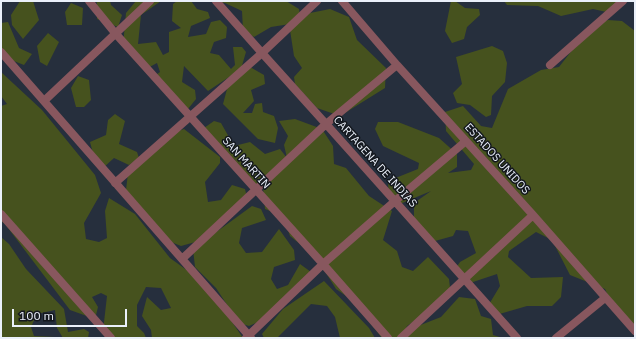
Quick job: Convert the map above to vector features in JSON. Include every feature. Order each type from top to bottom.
[{"type":"street","name":"SAN MARTIN","points":[[89,1],[115,33],[388,338]]},
{"type":"street","points":[[44,101],[150,1]]},
{"type":"street","name":"CARTAGENA DE INDIAS","points":[[216,1],[517,338]]},
{"type":"street","points":[[115,183],[262,53],[317,1]]},
{"type":"street","name":"ESTADOS UNIDOS","points":[[342,1],[397,65],[533,215],[635,331]]},
{"type":"street","points":[[550,65],[623,1]]},
{"type":"street","points":[[1,52],[249,337],[323,264],[466,141]]},
{"type":"street","points":[[182,259],[326,124],[397,65]]},
{"type":"street","points":[[1,214],[111,338]]},
{"type":"street","points":[[401,338],[533,215]]},
{"type":"street","points":[[556,338],[605,298]]},
{"type":"green space","points":[[20,1],[33,1],[39,20],[23,39],[12,25],[11,15]]},
{"type":"green space","points":[[96,1],[110,1],[111,5],[122,15],[118,27],[97,19]]},
{"type":"green space","points":[[136,1],[161,1],[141,15],[138,44],[156,42],[163,55],[169,52],[169,32],[181,28],[172,21],[173,4],[177,1],[191,1],[197,9],[208,12],[210,18],[191,26],[188,37],[206,34],[211,22],[220,20],[227,27],[226,38],[214,42],[210,53],[219,55],[231,69],[235,65],[233,47],[242,47],[246,52],[241,69],[208,91],[184,66],[182,82],[195,90],[196,99],[188,109],[153,77],[160,72],[157,63],[144,70],[123,45],[126,13]]},
{"type":"green space","points":[[207,1],[286,1],[299,9],[300,16],[290,24],[271,27],[254,37],[243,30],[242,11],[225,3]]},
{"type":"green space","points":[[451,1],[455,1],[465,8],[479,9],[480,15],[467,27],[464,39],[452,43],[445,31]]},
{"type":"green space","points":[[504,1],[621,1],[611,13],[593,9],[561,16],[538,6],[507,5]]},
{"type":"green space","points":[[71,3],[83,8],[82,25],[67,25],[65,12]]},
{"type":"green space","points":[[330,9],[349,17],[357,40],[386,68],[385,88],[340,116],[317,108],[295,84],[294,77],[302,68],[294,56],[290,30],[310,13]]},
{"type":"green space","points":[[608,20],[622,21],[635,31],[635,326],[618,318],[605,289],[570,275],[552,240],[536,232],[509,251],[508,257],[531,278],[563,277],[561,297],[552,306],[527,306],[496,315],[488,306],[500,286],[497,274],[467,284],[453,272],[460,262],[476,253],[468,231],[456,230],[453,236],[435,241],[414,228],[414,203],[431,191],[400,204],[389,200],[388,181],[418,169],[419,163],[383,146],[375,129],[378,122],[398,122],[439,138],[457,154],[457,167],[448,173],[471,170],[474,164],[446,131],[445,112],[463,106],[481,126],[492,128],[508,89],[541,70],[559,67],[591,26]]},
{"type":"green space","points":[[8,22],[19,48],[32,54],[24,65],[6,58],[1,52],[1,23]]},
{"type":"green space","points":[[48,33],[59,42],[47,66],[40,62],[37,46]]},
{"type":"green space","points":[[492,46],[503,51],[507,63],[505,82],[492,96],[491,115],[486,117],[470,105],[457,103],[453,93],[462,84],[456,57]]},
{"type":"green space","points":[[250,67],[264,75],[265,84],[251,90],[254,101],[243,113],[252,113],[255,104],[262,103],[263,112],[274,116],[278,128],[275,143],[258,139],[223,104],[230,78]]},
{"type":"green space","points":[[1,72],[42,110],[95,175],[101,193],[84,223],[86,239],[99,242],[107,238],[105,211],[109,198],[135,214],[170,258],[206,284],[243,338],[152,338],[151,330],[142,316],[147,297],[161,310],[171,308],[161,288],[146,287],[137,305],[137,326],[144,333],[146,338],[107,338],[103,331],[107,296],[101,293],[92,297],[98,307],[95,319],[70,310],[5,224],[1,221],[1,106],[7,104],[1,96]]},
{"type":"green space","points":[[78,76],[89,80],[91,100],[84,107],[76,107],[71,88]]},
{"type":"green space","points":[[115,114],[125,121],[119,144],[137,152],[139,158],[129,165],[114,158],[103,168],[95,161],[90,142],[106,135],[108,120]]},
{"type":"green space","points":[[295,119],[322,129],[333,146],[334,164],[346,168],[369,196],[392,211],[383,240],[397,251],[402,267],[413,271],[428,257],[449,279],[451,296],[407,326],[402,338],[382,338],[352,300],[336,289],[316,257],[290,236],[283,216],[265,209],[263,187],[242,179],[235,160],[211,143],[204,128],[214,121],[221,123],[234,146],[250,142],[265,154],[280,149],[287,158],[284,145],[288,136],[279,121]]},
{"type":"green space","points":[[184,129],[220,157],[220,163],[205,182],[208,202],[221,200],[232,185],[245,189],[248,202],[199,241],[181,246],[171,242],[126,190],[128,173],[168,135]]},
{"type":"green space","points":[[252,206],[261,209],[266,220],[242,228],[239,243],[246,253],[262,252],[279,229],[294,250],[295,260],[274,267],[271,279],[277,289],[288,285],[300,264],[311,272],[267,318],[249,326],[239,323],[216,288],[195,267],[193,249]]},
{"type":"green space","points":[[1,237],[9,244],[26,269],[64,309],[68,332],[84,329],[89,332],[88,338],[63,338],[57,328],[55,310],[37,314],[31,327],[34,336],[56,338],[1,338]]},
{"type":"green space","points":[[324,281],[369,328],[375,338],[340,338],[335,317],[327,306],[311,304],[277,338],[264,338],[262,334],[283,309]]},
{"type":"green space","points":[[459,297],[475,299],[481,316],[491,319],[493,335],[503,338],[407,338],[413,328],[441,317]]}]
